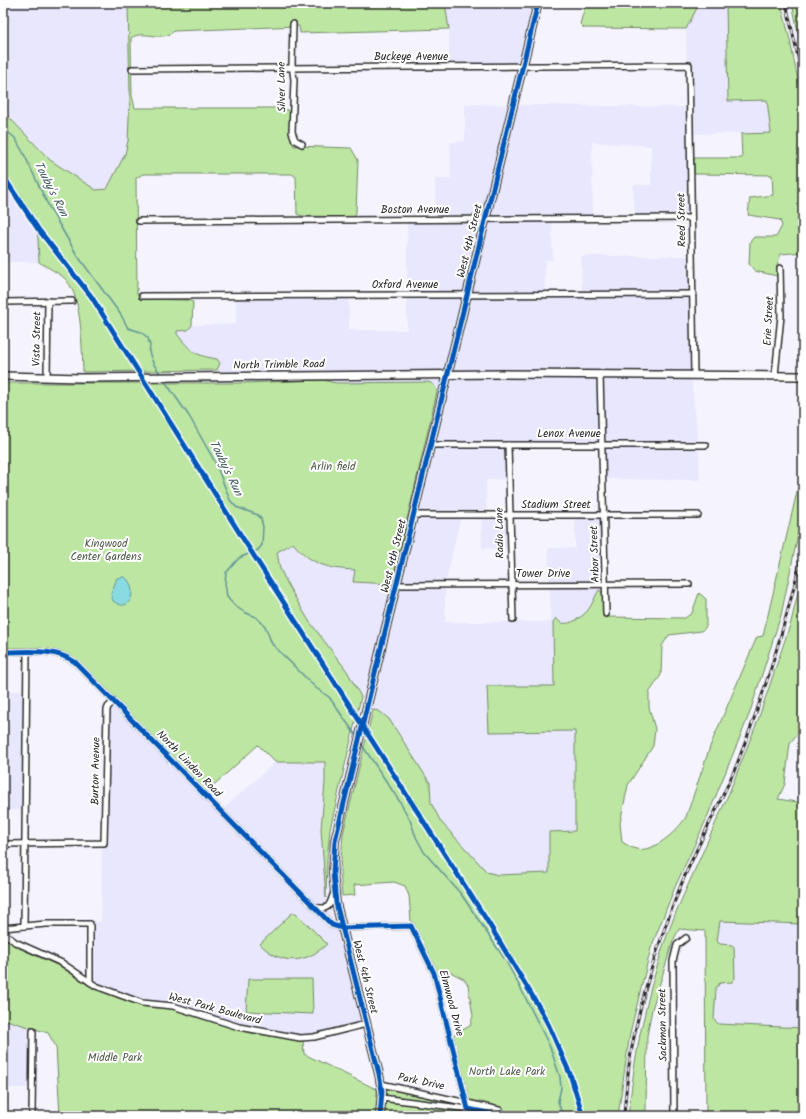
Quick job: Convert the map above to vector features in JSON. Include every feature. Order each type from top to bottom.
[{"type":"main road","name":"West 4th Street","points":[[380,1116],[382,1098],[381,1084],[334,890],[333,863],[335,841],[538,3]]},
{"type":"main road","name":"North Trimble Road","points":[[3,376],[181,377],[600,374],[803,376]]},
{"type":"street","name":"Silver Lane","points":[[293,24],[292,45],[294,80],[292,132],[295,140],[302,144]]},
{"type":"street","name":"Buckeye Avenue","points":[[132,69],[689,65]]},
{"type":"street","name":"Reed Street","points":[[689,65],[694,375]]},
{"type":"street","name":"Boston Avenue","points":[[139,221],[692,218]]},
{"type":"street","name":"Erie Street","points":[[775,375],[781,316],[780,268]]},
{"type":"street","name":"Oxford Avenue","points":[[142,296],[693,294]]},
{"type":"street","name":"Vista Street","points":[[47,377],[48,301]]},
{"type":"street","points":[[3,302],[72,301]]},
{"type":"street","name":"Arbor Street","points":[[600,374],[606,614]]},
{"type":"street","name":"Lenox Avenue","points":[[431,444],[706,444]]},
{"type":"street","name":"Radio Lane","points":[[508,445],[513,620]]},
{"type":"street","name":"Stadium Street","points":[[414,515],[698,515]]},
{"type":"street","name":"Tower Drive","points":[[397,585],[689,584]]},
{"type":"street","name":"North Linden Road","points":[[3,652],[54,652],[68,658],[80,666],[314,907],[332,925],[342,928]]},
{"type":"street","points":[[22,927],[25,843],[27,652]]},
{"type":"street","name":"Burton Avenue","points":[[25,843],[104,843],[106,710],[114,701]]},
{"type":"street","points":[[3,844],[25,843]]},
{"type":"street","points":[[314,907],[322,909],[328,907],[334,890]]},
{"type":"street","points":[[3,928],[46,924],[90,924],[90,982]]},
{"type":"street","name":"Elmwood Drive","points":[[342,928],[408,926],[412,928],[420,949],[434,973],[468,1109]]},
{"type":"street","points":[[12,940],[12,931],[22,927]]},
{"type":"street","name":"West Park Boulevard","points":[[3,932],[12,940],[56,960],[100,988],[142,1003],[173,1006],[239,1027],[291,1036],[314,1037],[366,1024]]},
{"type":"street","name":"Sackman Street","points":[[674,1116],[673,961],[677,945],[686,938]]},
{"type":"street","points":[[32,1116],[33,1031]]},
{"type":"street","name":"Park Drive","points":[[381,1084],[467,1102],[499,1110],[504,1114]]},
{"type":"street","name":"Park Drive","points":[[382,1098],[468,1109],[498,1115],[504,1114]]},
{"type":"shaded area","points":[[3,3],[128,3],[130,95],[128,141],[125,154],[107,189],[96,190],[50,160],[3,111]]},
{"type":"shaded area","points":[[445,3],[533,3],[518,65],[449,65],[449,29]]},
{"type":"shaded area","points":[[726,5],[728,101],[767,99],[771,133],[688,134],[688,216],[635,217],[633,185],[651,185],[651,146],[592,142],[593,219],[552,218],[553,260],[545,260],[545,295],[582,294],[581,256],[689,256],[691,375],[699,454],[700,480],[600,479],[599,442],[506,442],[507,479],[486,480],[487,516],[508,517],[508,549],[482,548],[481,516],[461,516],[445,585],[445,622],[551,622],[548,548],[575,548],[575,517],[601,517],[603,593],[598,592],[586,613],[573,621],[562,624],[555,619],[553,622],[554,686],[487,686],[489,732],[575,731],[575,832],[549,874],[498,875],[487,873],[441,822],[431,803],[430,783],[389,719],[379,711],[373,710],[363,701],[347,671],[309,621],[284,578],[280,569],[277,552],[293,543],[302,554],[327,567],[355,570],[354,582],[392,584],[436,389],[432,383],[336,383],[322,380],[244,383],[217,370],[220,363],[217,359],[204,357],[193,352],[177,334],[177,331],[188,330],[192,325],[236,324],[236,299],[349,298],[349,330],[407,330],[407,221],[436,221],[435,179],[451,179],[450,142],[465,141],[465,104],[687,107],[686,29],[698,6]]},
{"type":"shaded area","points":[[3,180],[37,232],[39,262],[3,262]]},
{"type":"shaded area","points":[[3,691],[24,691],[22,810],[3,810]]},
{"type":"shaded area","points":[[116,708],[218,814],[275,762],[326,762],[321,829],[326,898],[343,944],[362,1021],[312,1034],[298,1034],[237,1024],[174,1003],[145,1001],[94,982],[95,922],[101,922],[102,847],[106,847],[110,709]]},
{"type":"shaded area","points":[[720,921],[803,924],[803,998],[800,1028],[718,1024],[714,1019],[716,988],[720,982],[732,982],[732,945],[720,944],[717,941]]},
{"type":"shaded area","points":[[3,1019],[30,1027],[30,1088],[3,1088]]},
{"type":"green space","points":[[128,3],[445,3],[449,29],[300,33],[299,26],[174,31],[164,36],[142,35],[131,38],[132,96],[135,108],[284,108],[291,113],[291,140],[294,146],[351,148],[358,160],[356,213],[354,217],[302,216],[297,214],[296,177],[292,174],[143,174],[136,178],[137,293],[139,297],[143,299],[188,300],[193,302],[192,325],[188,330],[177,331],[177,334],[189,348],[197,354],[217,359],[220,363],[217,370],[83,372],[80,324],[76,299],[72,289],[62,276],[39,262],[37,232],[3,180],[3,111],[50,160],[96,190],[107,189],[125,154],[128,141],[130,95]]},
{"type":"green space","points":[[586,3],[781,3],[803,106],[803,252],[781,254],[777,265],[777,276],[755,271],[749,264],[750,242],[754,237],[776,237],[782,226],[780,220],[748,215],[750,198],[773,195],[772,175],[694,174],[694,158],[742,158],[741,134],[771,133],[767,100],[728,101],[726,5],[698,6],[686,29],[584,28],[580,24]]},
{"type":"green space","points":[[792,3],[803,3],[803,57]]},
{"type":"green space","points":[[322,380],[336,383],[428,382],[436,388],[437,392],[392,584],[353,582],[355,570],[329,567],[314,561],[293,543],[277,552],[280,569],[289,587],[309,621],[347,671],[361,697],[330,829],[327,860],[326,898],[321,829],[325,762],[275,762],[258,745],[206,792],[82,664],[64,653],[55,650],[45,648],[3,648],[3,383],[244,383]]},
{"type":"green space","name":"North Lake Park","points":[[803,474],[803,511],[781,615],[749,715],[706,820],[675,887],[651,948],[630,1033],[618,1116],[385,1116],[385,1092],[388,1083],[469,1101],[453,1035],[470,1026],[473,1016],[468,985],[464,979],[452,973],[438,976],[436,975],[421,947],[411,921],[409,896],[405,886],[394,882],[354,885],[355,895],[342,896],[340,871],[343,834],[373,710],[379,711],[389,719],[430,783],[431,803],[441,822],[487,872],[498,875],[549,873],[549,832],[575,831],[575,731],[489,732],[487,686],[554,686],[553,622],[556,618],[561,623],[574,621],[585,613],[590,607],[599,590],[603,593],[604,616],[606,617],[685,618],[692,613],[699,593],[706,599],[706,627],[701,631],[669,635],[662,646],[661,675],[649,693],[649,707],[655,729],[653,746],[628,785],[620,823],[622,842],[636,849],[650,848],[671,834],[686,817],[711,744],[757,637],[763,636],[800,479]]},
{"type":"green space","points":[[803,571],[803,732],[797,734],[790,743],[785,784],[778,799],[803,803],[803,924],[720,921],[717,941],[720,944],[732,945],[734,947],[735,978],[732,982],[720,983],[716,988],[714,1019],[718,1024],[803,1028],[803,1058],[801,1071],[803,1078],[803,1116],[706,1116],[705,931],[679,929],[673,941],[652,1009],[647,1036],[646,1110],[643,1116],[628,1116],[640,1034],[663,946],[676,912],[729,793],[758,720],[791,622]]},
{"type":"green space","points":[[292,913],[296,913],[327,944],[311,956],[302,959],[285,959],[276,956],[260,944]]},
{"type":"green space","name":"Middle Park","points":[[3,937],[17,947],[61,967],[93,988],[139,1005],[173,1009],[245,1032],[303,1041],[304,1054],[378,1090],[377,1116],[251,1116],[164,1112],[154,1116],[60,1116],[56,1047],[48,1033],[3,1019]]},
{"type":"green space","points":[[248,979],[312,979],[313,1014],[246,1011]]},
{"type":"water","points":[[123,577],[130,584],[132,596],[130,601],[126,604],[120,605],[113,601],[111,594],[117,578]]},
{"type":"waterway","name":"Touby's Run","points":[[3,128],[15,138],[49,207],[77,255],[121,315],[128,328],[141,332],[148,338],[150,346],[149,352],[153,363],[161,375]]},
{"type":"waterway","name":"Touby's Run","points":[[164,380],[189,416],[215,462],[230,500],[236,507],[258,515],[261,519],[263,527],[262,545],[258,550],[239,558],[226,573],[225,583],[227,597],[235,606],[256,617],[265,626],[272,644],[316,688],[329,697],[357,737]]},
{"type":"waterway","name":"Touby's Run","points":[[360,742],[400,802],[410,820],[416,837],[424,852],[461,894],[506,961],[550,1047],[560,1077],[561,1088],[558,1101],[561,1116]]},
{"type":"railway","points":[[786,3],[803,80]]},
{"type":"railway","points":[[624,1116],[629,1065],[649,976],[671,911],[686,874],[737,764],[757,711],[774,658],[803,550]]},
{"type":"cycle path","points":[[380,1116],[382,1091],[379,1074],[336,903],[333,873],[335,841],[538,3]]},
{"type":"cycle path","points":[[3,176],[38,229],[91,296],[247,545],[486,919],[549,1026],[570,1074],[583,1116]]},
{"type":"cycle path","points":[[3,652],[31,651],[50,653],[75,662],[332,925],[342,928],[411,926],[434,973],[468,1109],[498,1115],[501,1113]]},
{"type":"park label","name":"Arlin field","points":[[333,467]]},
{"type":"park label","name":"Kingwood Center Gardens","points":[[106,550]]}]
